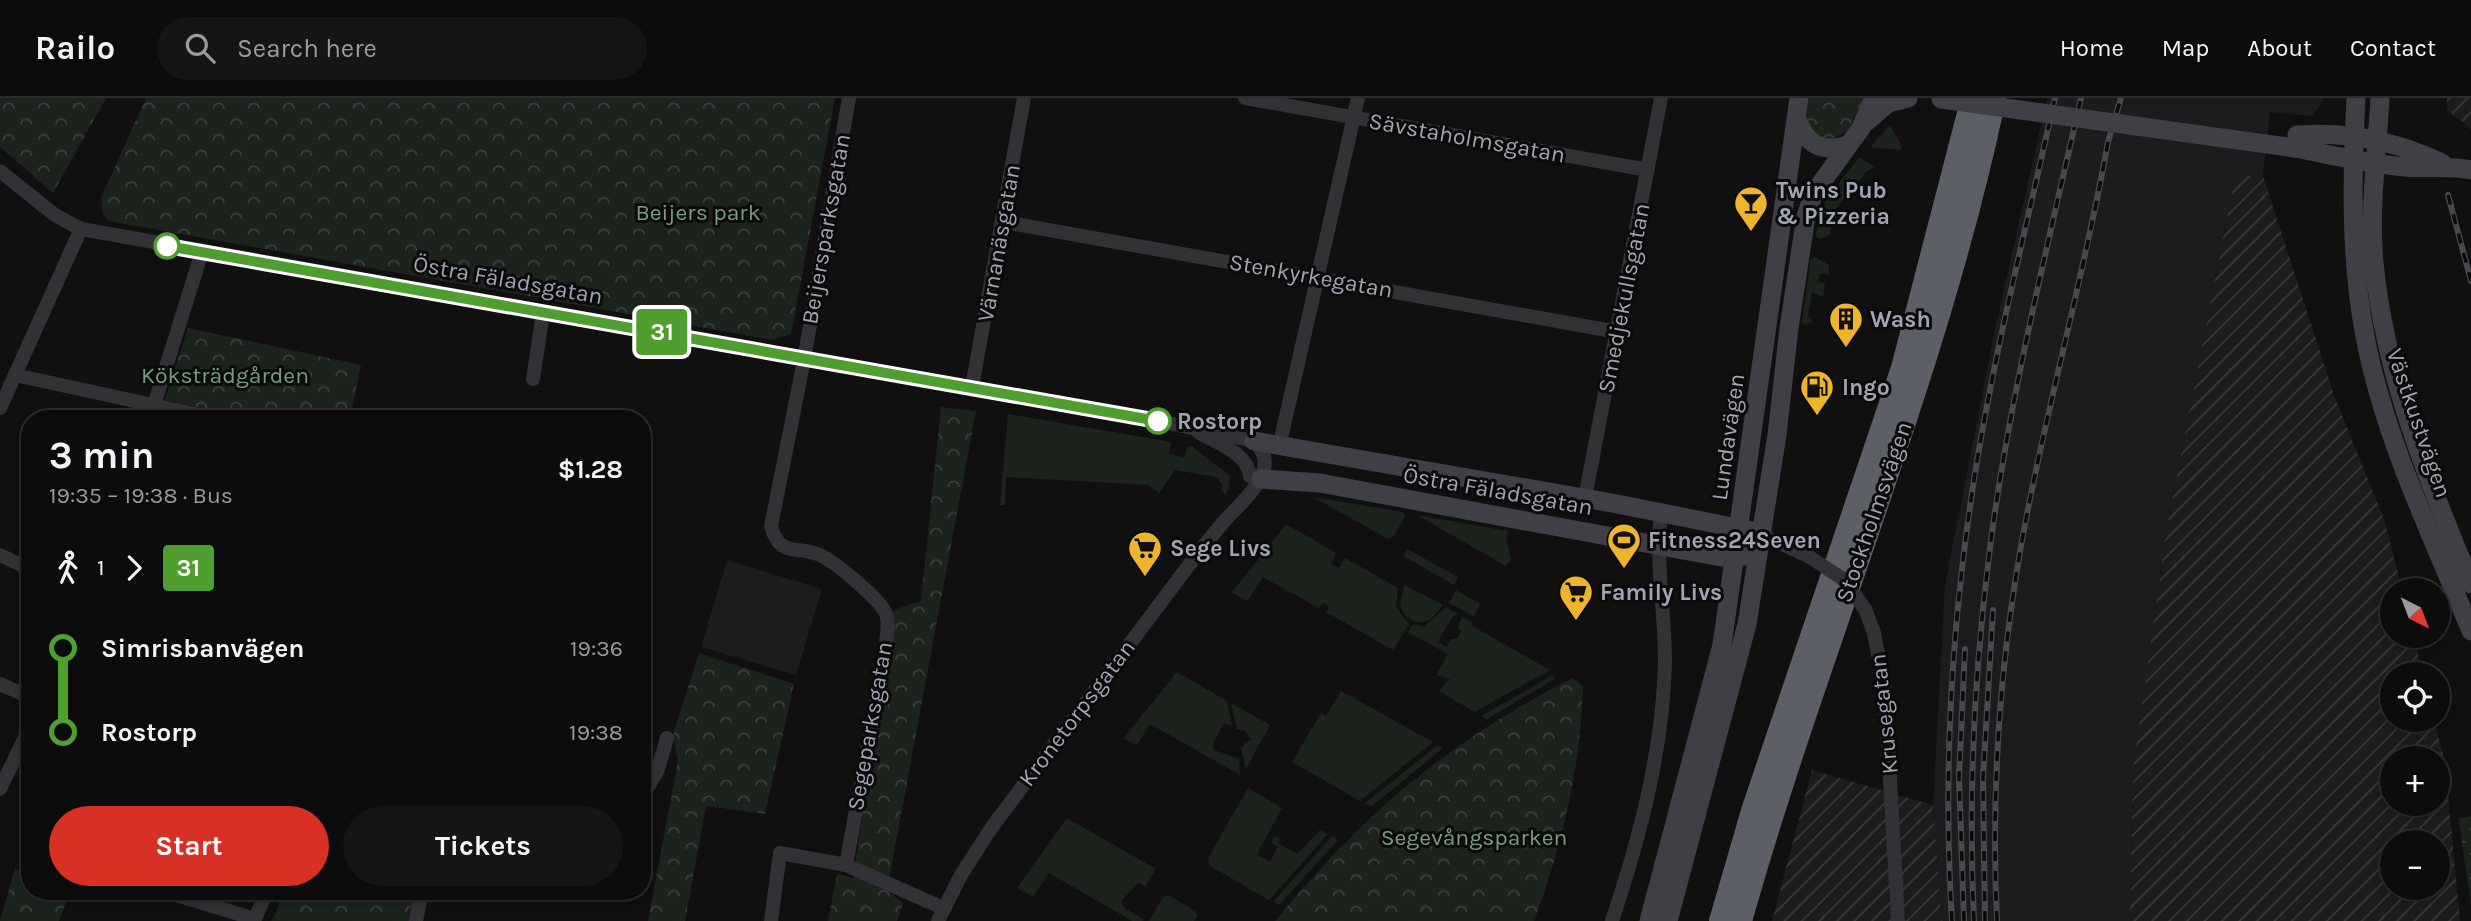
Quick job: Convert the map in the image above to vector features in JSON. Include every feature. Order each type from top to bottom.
[{"type":"highway","name":"Stockholmsvägen","points":[[1721,921],[1754,811],[1903,368],[1973,98]]},
{"type":"highway","name":"Stockholmsvägen","points":[[1740,921],[1802,722],[1911,402],[1946,282],[1994,98]]},
{"type":"main road","name":"Lundavägen","points":[[1649,921],[1722,645],[1799,98]]},
{"type":"main road","name":"Lundavägen","points":[[1668,921],[1747,624],[1761,544],[1806,216],[1814,192],[1861,128],[1874,98]]},
{"type":"main road","points":[[1861,128],[1888,103],[1908,98]]},
{"type":"main road","points":[[1932,98],[2296,142],[2354,134],[2410,148],[2446,165],[2471,170]]},
{"type":"main road","points":[[2017,98],[2263,133],[2354,161],[2408,167],[2446,165]]},
{"type":"main road","name":"Västkustvägen","points":[[2356,98],[2354,251],[2365,337],[2380,396],[2399,452],[2471,631]]},
{"type":"main road","name":"Västkustvägen","points":[[2380,98],[2372,193],[2374,264],[2394,372],[2406,417],[2471,584]]},
{"type":"main road","points":[[1797,119],[1801,131],[1815,146],[1834,150],[1848,145]]},
{"type":"main road","name":"Östra Fäladsgatan","points":[[1254,441],[1280,443],[1740,526],[1761,544],[1734,559],[1320,484],[1256,477]]},
{"type":"street","name":"Beijersparksgatan","points":[[804,360],[849,98]]},
{"type":"street","name":"Värnanäsgatan","points":[[972,387],[1004,222],[1024,98]]},
{"type":"street","name":"Sävstaholmsgatan","points":[[1245,98],[1648,170]]},
{"type":"street","points":[[1280,443],[1358,98]]},
{"type":"street","name":"Smedjekullsgatan","points":[[1585,498],[1661,98]]},
{"type":"street","name":"Östra Fäladsgatan","points":[[0,171],[55,215],[80,229],[804,360],[972,387],[1254,441]]},
{"type":"street","name":"Stenkyrkegatan","points":[[1004,222],[1318,276],[1618,332]]},
{"type":"street","points":[[0,408],[80,229]]},
{"type":"street","points":[[152,410],[202,253]]},
{"type":"street","points":[[533,379],[543,313]]},
{"type":"street","name":"Segeparksgatan","points":[[804,360],[771,526],[775,539],[783,548],[821,555],[854,580],[886,611],[887,618],[886,646],[846,865]]},
{"type":"street","points":[[15,375],[148,410]]},
{"type":"street","name":"Östra Fäladsgatan","points":[[1190,427],[1240,457]]},
{"type":"street","points":[[1254,441],[1263,453],[1256,477],[1240,457],[1254,441]]},
{"type":"street","name":"Kronetorpsgatan","points":[[941,914],[987,833],[1230,514],[1251,495],[1256,477]]},
{"type":"street","points":[[1612,921],[1643,822],[1659,738],[1665,629],[1657,545],[1661,512]]},
{"type":"street","name":"Krusegatan","points":[[1761,544],[1789,548],[1808,556],[1843,579],[1865,609],[1874,633],[1885,691],[1898,921]]},
{"type":"street","points":[[0,555],[21,565]]},
{"type":"street","points":[[0,684],[21,692]]},
{"type":"street","points":[[651,782],[657,772],[667,738]]},
{"type":"street","points":[[0,789],[21,746]]},
{"type":"street","points":[[771,921],[780,853],[846,865],[941,914]]},
{"type":"street","points":[[192,900],[255,920],[263,900]]},
{"type":"street","points":[[416,921],[420,900]]},
{"type":"shaded area","points":[[2047,98],[2324,98],[2312,116],[2270,112],[2263,176],[2235,176],[2167,527],[2133,767],[2130,921],[1942,921],[1933,805],[1945,585],[1995,329]]},
{"type":"shaded area","points":[[2447,98],[2471,98],[2471,129],[2447,110]]},
{"type":"shaded area","points":[[2235,176],[2263,176],[2335,398],[2384,519],[2399,578],[2380,578],[2380,648],[2416,648],[2420,662],[2380,662],[2380,732],[2437,732],[2441,746],[2380,746],[2380,816],[2450,815],[2460,921],[2130,921],[2133,767],[2167,527]]},
{"type":"shaded area","points":[[727,560],[822,589],[796,675],[701,647]]},
{"type":"shaded area","points":[[1812,770],[1933,805],[1942,921],[1772,921]]},
{"type":"green space","points":[[0,98],[106,98],[53,193],[0,147]]},
{"type":"green space","name":"Beijers park","points":[[146,98],[835,98],[791,334],[772,340],[109,221],[103,214],[101,198]]},
{"type":"green space","points":[[1809,98],[1864,98],[1847,132],[1830,140],[1813,135],[1806,118]]},
{"type":"green space","points":[[1890,125],[1902,147],[1901,150],[1870,147]]},
{"type":"green space","points":[[1859,157],[1875,167],[1866,172],[1833,212],[1830,234],[1821,239],[1815,236],[1826,201]]},
{"type":"green space","points":[[1815,257],[1829,265],[1829,275],[1819,274],[1818,282],[1825,283],[1823,297],[1812,292],[1808,316],[1813,322],[1805,325],[1802,322],[1811,258]]},
{"type":"green space","name":"Köksträdgården","points":[[188,328],[361,365],[352,410],[211,410],[165,400]]},
{"type":"green space","points":[[941,407],[976,411],[887,890],[903,903],[897,921],[828,921],[837,874],[853,878],[894,610],[921,601]]},
{"type":"green space","points":[[1008,414],[1171,442],[1169,454],[1184,457],[1188,446],[1193,447],[1230,477],[1229,489],[1225,494],[1220,491],[1223,485],[1216,477],[1175,470],[1159,493],[1148,485],[1006,477],[1005,505],[1000,505]]},
{"type":"green space","points":[[1313,497],[1403,512],[1405,517],[1393,537],[1388,539]]},
{"type":"green space","points":[[1417,515],[1508,531],[1506,538],[1511,559],[1506,566]]},
{"type":"green space","points":[[1286,524],[1336,553],[1331,563],[1339,568],[1345,558],[1398,588],[1396,607],[1409,624],[1393,650],[1326,612],[1329,607],[1323,603],[1319,608],[1263,577],[1247,601],[1232,592],[1262,555],[1265,557],[1269,553],[1266,550]]},
{"type":"green space","points":[[1407,549],[1458,577],[1454,585],[1403,556]]},
{"type":"green space","points":[[1404,585],[1443,605],[1430,620],[1418,623],[1406,616],[1400,606]]},
{"type":"green space","points":[[1456,590],[1480,604],[1474,616],[1449,603]]},
{"type":"green space","points":[[1446,607],[1458,614],[1452,617],[1438,642],[1446,647],[1451,639],[1456,639],[1461,632],[1458,627],[1462,617],[1473,623],[1472,626],[1550,670],[1475,712],[1439,691],[1450,679],[1436,675],[1448,654],[1408,632],[1413,625],[1424,627]]},
{"type":"green space","points":[[699,653],[794,684],[765,814],[706,806],[685,921],[648,921],[678,761],[673,735]]},
{"type":"green space","points":[[1177,672],[1227,701],[1232,726],[1224,723],[1213,743],[1214,750],[1239,759],[1240,775],[1150,724],[1137,745],[1123,739]]},
{"type":"green space","points":[[1553,675],[1555,679],[1487,719],[1481,716]]},
{"type":"green space","name":"Segevångsparken","points":[[1572,678],[1583,686],[1574,776],[1553,864],[1534,921],[1275,921],[1341,847],[1410,783],[1485,728]]},
{"type":"green space","points":[[1341,691],[1433,742],[1360,801],[1292,762],[1321,713],[1326,716]]},
{"type":"green space","points":[[1231,703],[1270,725],[1246,769],[1241,748],[1251,739],[1244,730],[1237,729]]},
{"type":"green space","points":[[1438,745],[1443,748],[1372,806],[1364,804]]},
{"type":"green space","points":[[1248,788],[1282,808],[1257,854],[1270,862],[1278,847],[1271,843],[1274,836],[1280,839],[1278,843],[1297,854],[1320,830],[1328,834],[1269,900],[1210,866],[1208,858]]},
{"type":"green space","points":[[2471,816],[2471,906],[2459,819]]},
{"type":"green space","points":[[1067,818],[1156,869],[1145,886],[1138,883],[1121,901],[1124,908],[1144,919],[1142,921],[1132,921],[1049,873],[1033,897],[1017,888]]},
{"type":"green space","points":[[1332,836],[1338,840],[1279,905],[1273,902]]},
{"type":"green space","points":[[15,868],[21,871],[21,900],[67,900],[59,921],[0,921]]},
{"type":"green space","points":[[1168,895],[1195,911],[1198,915],[1194,921],[1149,921],[1163,897]]},
{"type":"green space","points":[[280,900],[413,900],[409,921],[271,921]]},
{"type":"railway","points":[[1952,921],[1949,760],[1954,653],[1965,546],[1989,394],[2055,98]]},
{"type":"railway","points":[[1974,921],[1974,738],[1979,647],[1989,556],[2017,383],[2081,98]]},
{"type":"railway","points":[[1997,921],[1997,760],[2012,600],[2040,450],[2108,142],[2121,98]]},
{"type":"railway","points":[[2448,195],[2471,281]]},
{"type":"railway","points":[[1985,921],[1983,778],[1993,610]]},
{"type":"railway","points":[[1964,921],[1959,777],[1965,649]]},
{"type":"bus line","name":"31","points":[[167,246],[1158,421]]},
{"type":"place","name":"Twins Pub & Pizzeria","points":[[1751,233]]},
{"type":"place","name":"Wash","points":[[1846,349]]},
{"type":"place","name":"Ingo","points":[[1817,417]]},
{"type":"place","name":"Rostorp","points":[[1158,421]]},
{"type":"place","name":"Fitness24Seven","points":[[1624,570]]},
{"type":"place","name":"Sege Livs","points":[[1145,578]]},
{"type":"place","name":"Family Livs","points":[[1576,622]]}]
